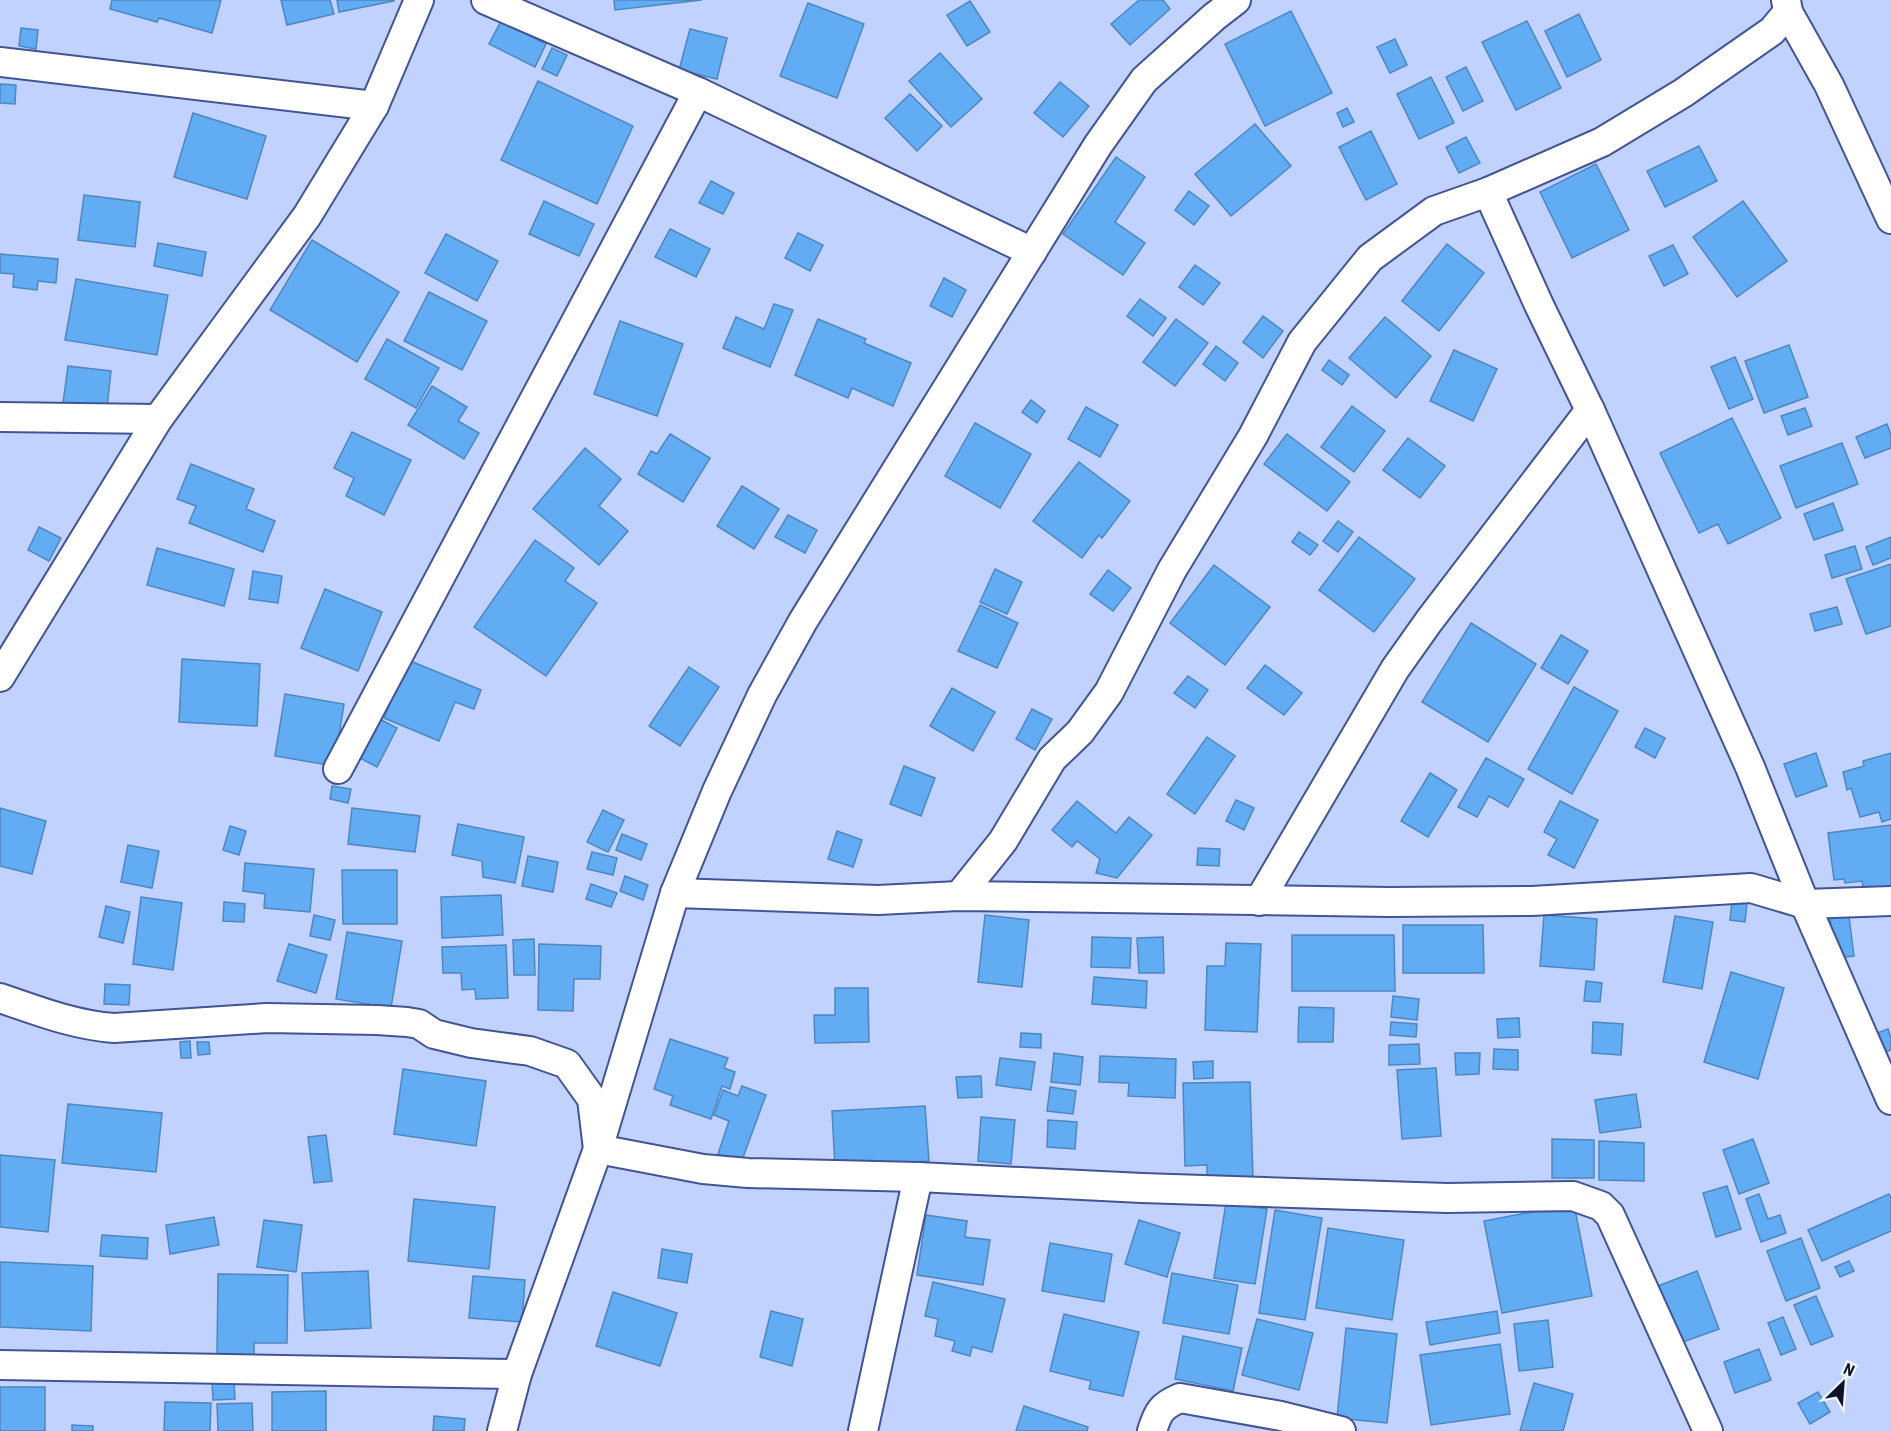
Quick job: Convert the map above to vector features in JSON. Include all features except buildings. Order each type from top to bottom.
[{"type":"street","points":[[0,677],[158,419],[307,216],[374,106],[419,0]]},
{"type":"street","points":[[486,0],[698,92],[1032,252]]},
{"type":"street","points":[[502,1431],[517,1374],[598,1149],[675,893],[717,791],[762,695],[834,571],[1098,146],[1144,80],[1218,6]]},
{"type":"street","points":[[958,896],[1003,841],[1052,759],[1080,732],[1109,692],[1172,570],[1253,436],[1302,342],[1370,258],[1434,211],[1488,192],[1602,142],[1683,93],[1763,37],[1780,22],[1787,6]]},
{"type":"street","points":[[1787,6],[1829,85],[1891,219]]},
{"type":"street","points":[[0,62],[374,106]]},
{"type":"street","points":[[338,769],[698,92]]},
{"type":"street","points":[[1488,192],[1534,295],[1590,410],[1750,767],[1805,904],[1891,1100]]},
{"type":"street","points":[[1258,901],[1395,669],[1590,410]]},
{"type":"street","points":[[0,417],[158,419]]},
{"type":"street","points":[[675,893],[878,900],[958,896],[1258,901],[1532,901],[1751,888],[1805,904],[1891,901]]},
{"type":"street","points":[[0,999],[77,1023],[114,1028],[267,1018],[377,1020],[419,1024],[434,1034],[530,1051],[567,1064],[592,1099],[598,1149]]},
{"type":"street","points":[[598,1149],[704,1169],[737,1172],[1435,1198],[1573,1196],[1601,1206],[1615,1223],[1708,1431]]},
{"type":"street","points":[[863,1431],[918,1177]]},
{"type":"street","points":[[0,1365],[517,1374]]},
{"type":"street","points":[[1152,1431],[1158,1414],[1166,1403],[1180,1398],[1281,1416],[1341,1431]]}]
